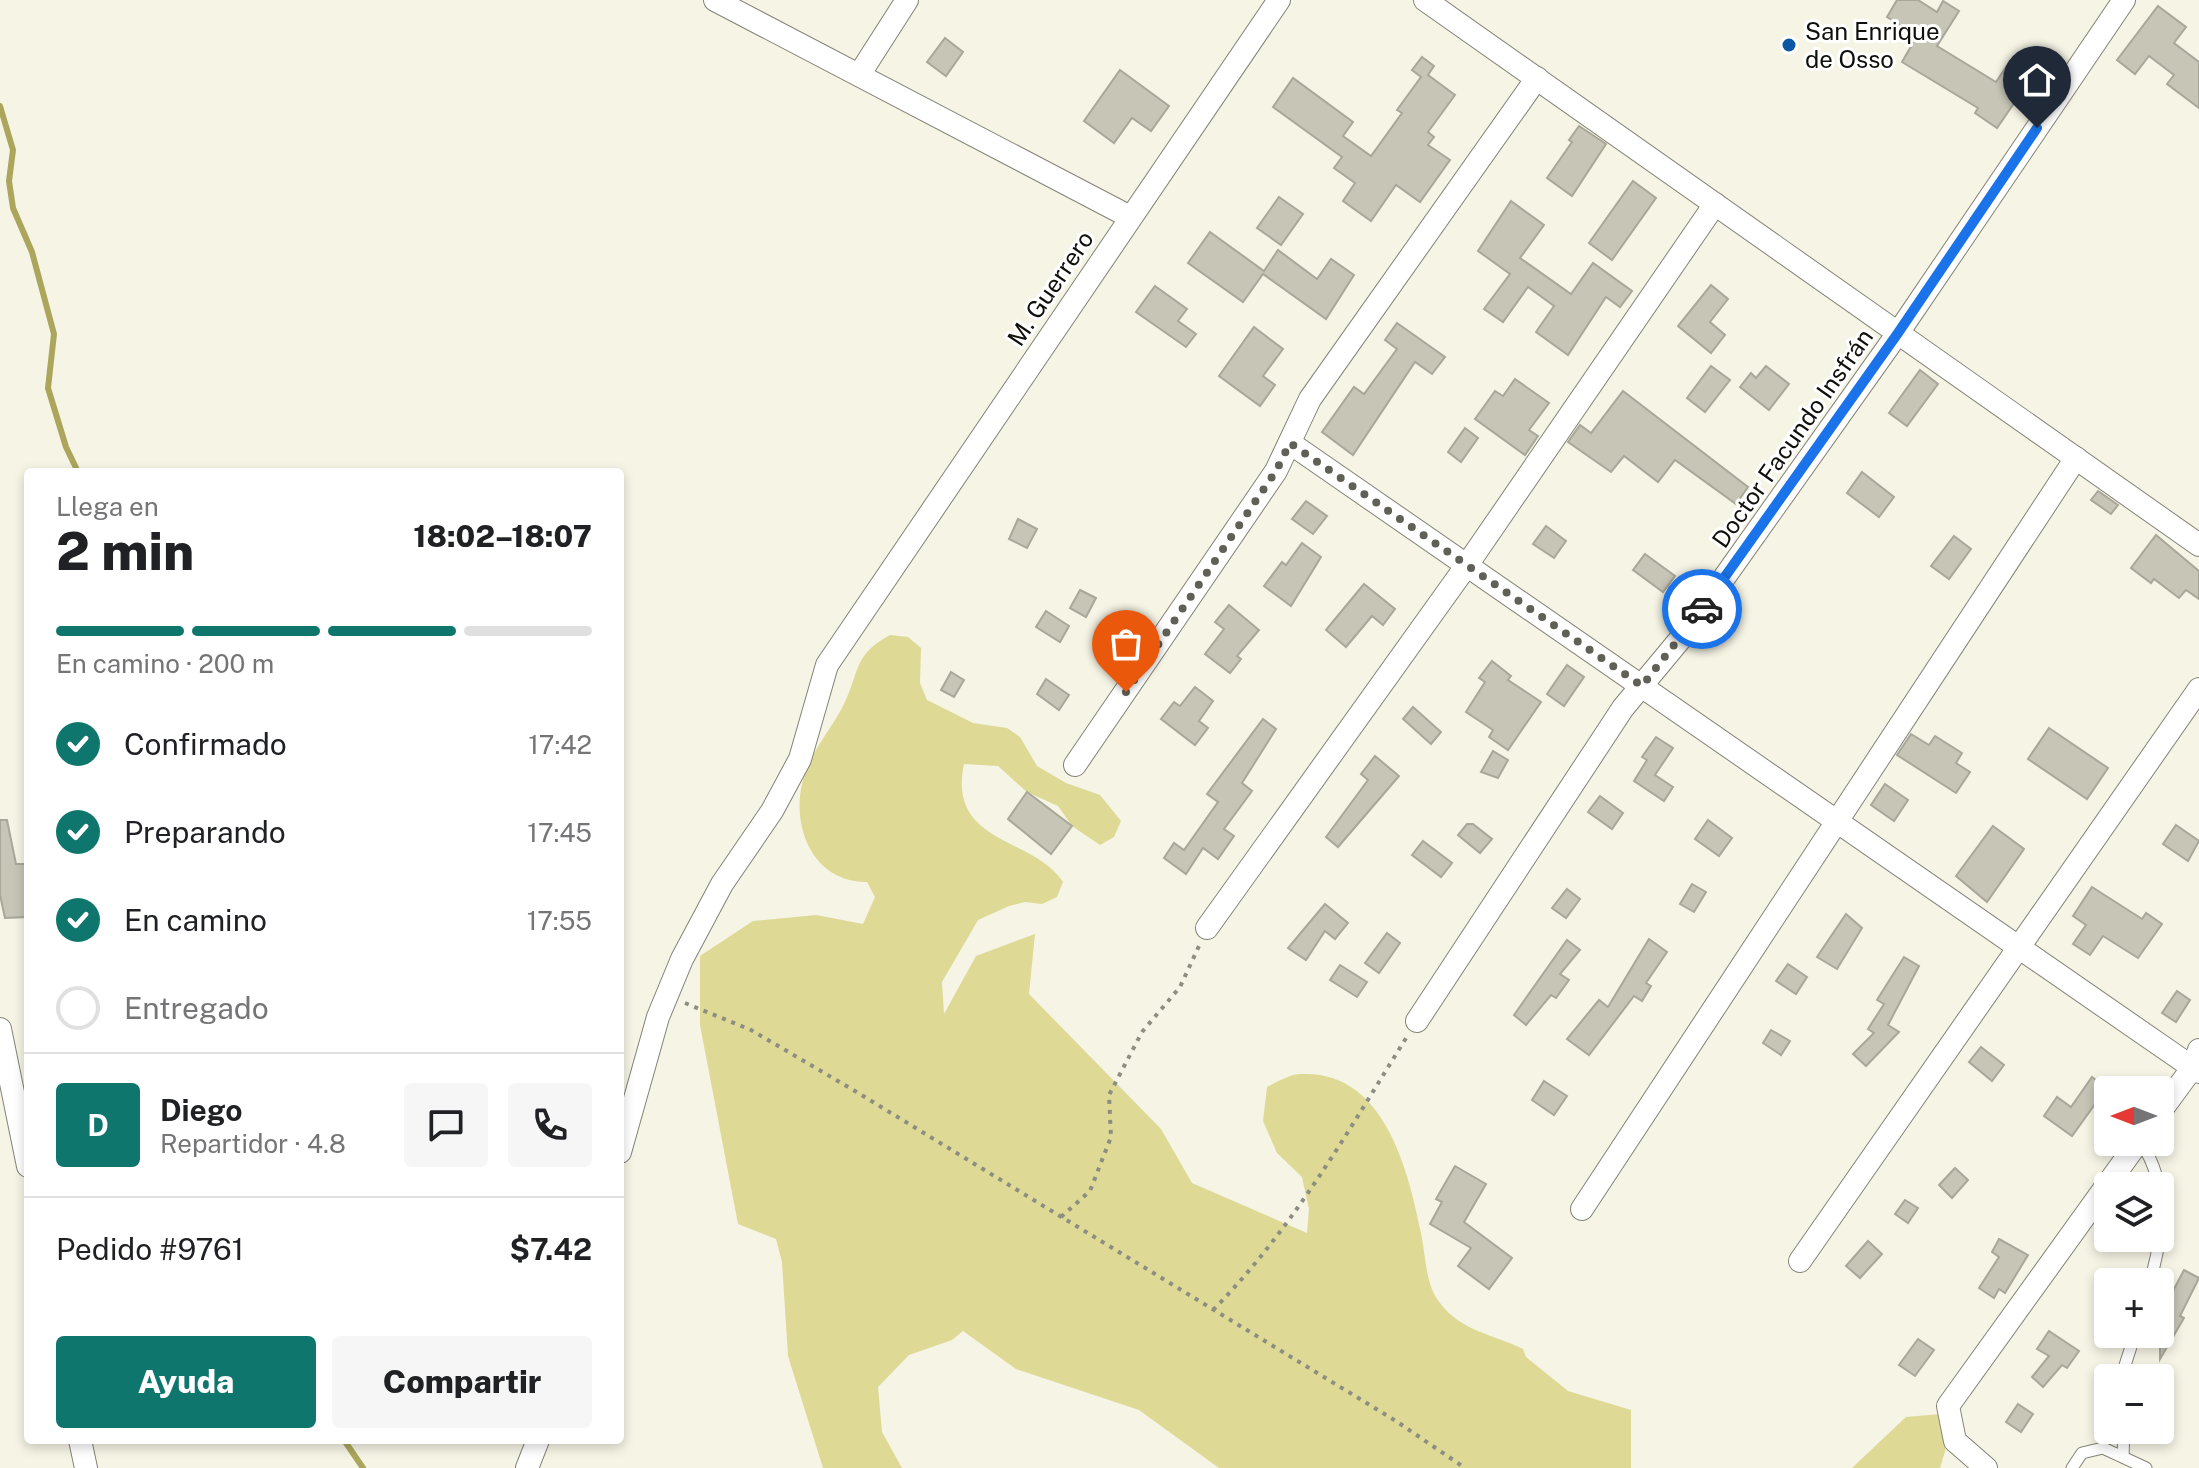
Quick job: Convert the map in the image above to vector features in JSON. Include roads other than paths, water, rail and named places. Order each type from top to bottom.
[{"type":"street","points":[[715,0],[1130,217]]},
{"type":"street","points":[[859,75],[907,0]]},
{"type":"street","name":"M. Guerrero","points":[[624,1139],[666,998],[722,884],[772,811],[800,759],[827,665],[1279,0]]},
{"type":"street","points":[[1425,0],[2076,458],[2196,537]]},
{"type":"street","name":"Doctor Facundo Insfrán","points":[[1417,1021],[1623,708],[1682,637],[1898,333],[2124,0]]},
{"type":"street","points":[[1075,765],[1276,471],[1310,399],[1537,78]]},
{"type":"street","points":[[1207,928],[1467,565],[1715,204]]},
{"type":"street","points":[[1290,443],[2019,947],[2197,1063],[2174,1093]]},
{"type":"street","points":[[1582,1209],[2076,458]]},
{"type":"street","points":[[1800,1261],[2199,689]]},
{"type":"street","points":[[0,1029],[24,1146]]},
{"type":"street","points":[[1986,1468],[1955,1441],[1948,1406],[2129,1156]]},
{"type":"street","points":[[81,1444],[86,1468]]},
{"type":"street","points":[[527,1468],[536,1444]]},
{"type":"lane","points":[[2149,1156],[2155,1165],[2162,1195],[2162,1237],[2154,1268]]},
{"type":"lane","points":[[2123,1444],[2123,1457]]},
{"type":"lane","points":[[2072,1468],[2082,1453],[2103,1448],[2146,1468]]},
{"type":"waterway","points":[[0,106],[13,150],[9,181],[13,208],[32,252],[54,334],[48,388],[66,447],[76,468]]},
{"type":"waterway","points":[[347,1444],[363,1468]]},
{"type":"place","name":"San Enrique de Osso","points":[[1789,45]]}]
